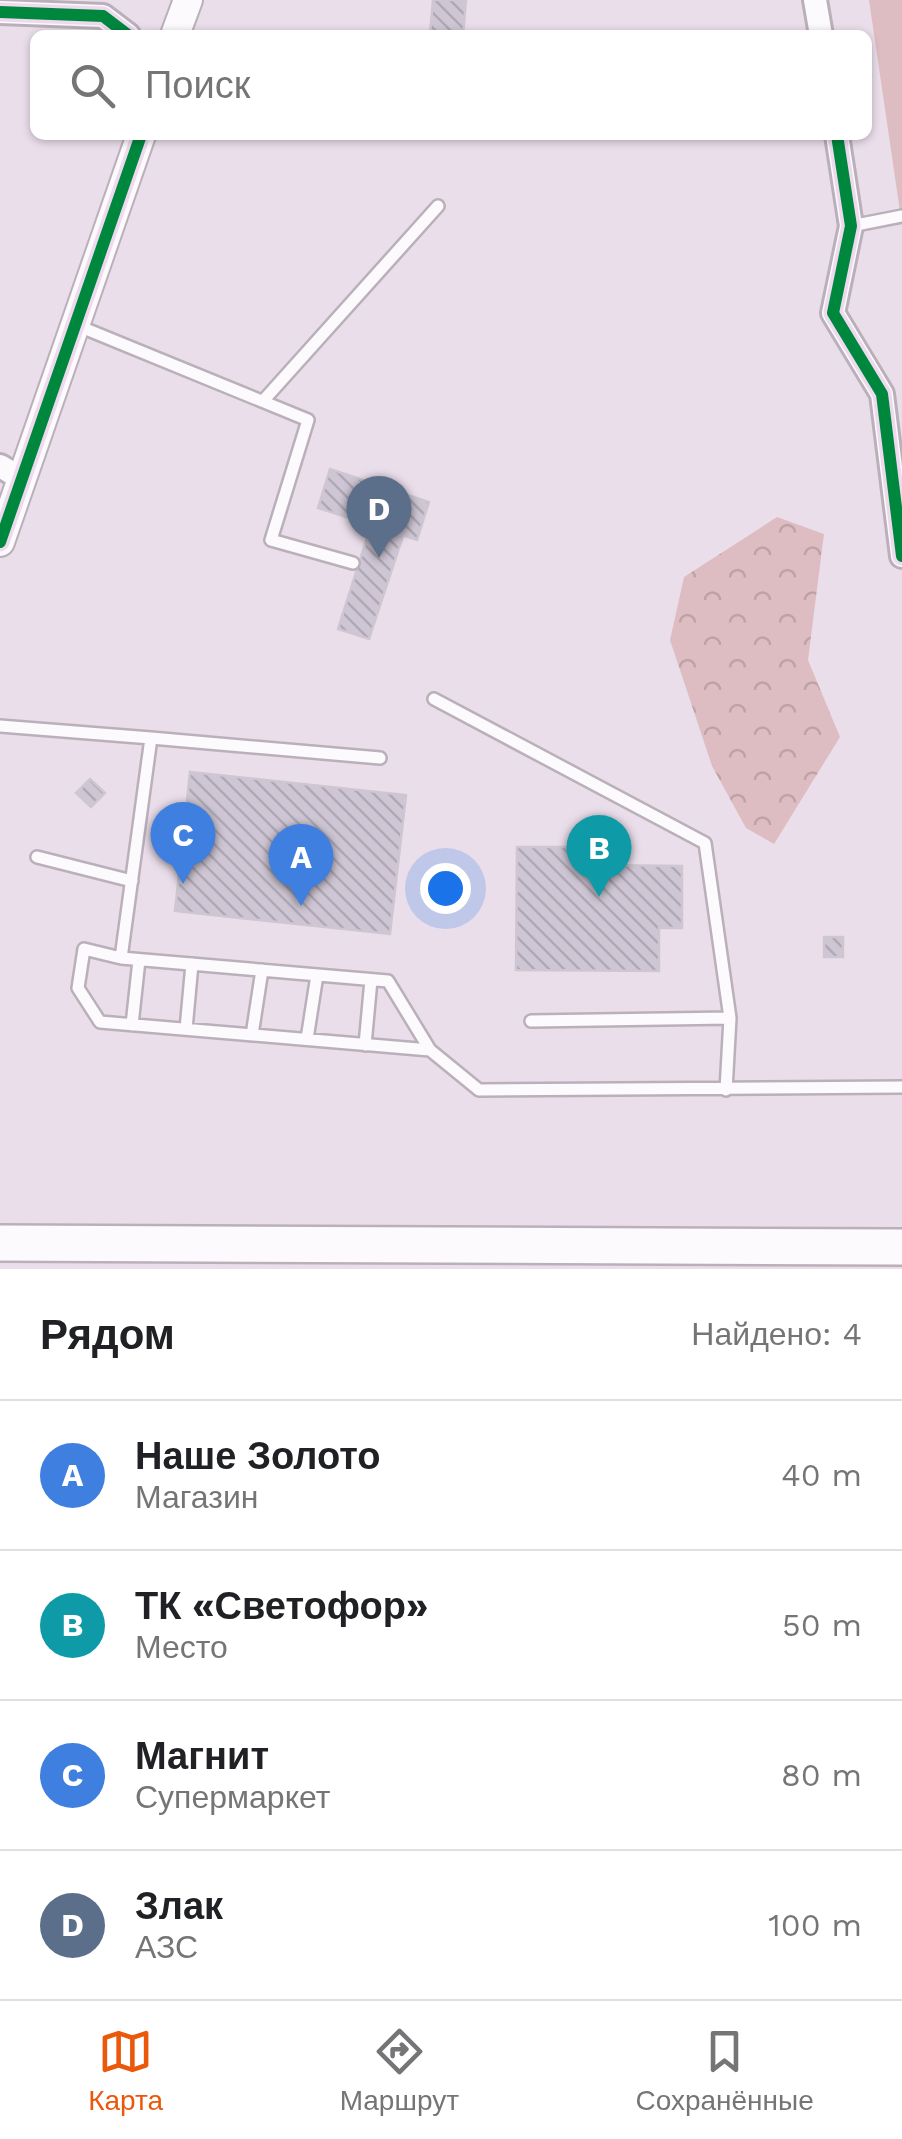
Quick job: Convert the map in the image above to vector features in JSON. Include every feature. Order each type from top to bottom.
[{"type":"highway","points":[[0,1242],[902,1248]]},
{"type":"street","points":[[172,0],[174,30]]},
{"type":"street","points":[[176,30],[188,0]]},
{"type":"street","points":[[0,12],[103,16],[121,30]]},
{"type":"street","points":[[0,542],[10,472],[76,325],[139,140]]},
{"type":"street","points":[[838,140],[851,226],[833,313],[890,396],[902,556]]},
{"type":"lane","points":[[263,401],[438,206]]},
{"type":"lane","points":[[851,226],[902,216]]},
{"type":"lane","points":[[76,325],[308,420],[271,540],[353,564]]},
{"type":"lane","points":[[434,698],[705,843],[730,1018],[726,1090]]},
{"type":"lane","points":[[0,726],[380,758]]},
{"type":"lane","points":[[121,958],[151,738]]},
{"type":"lane","points":[[37,856],[132,881]]},
{"type":"lane","points":[[430,1050],[100,1022],[78,988],[84,949],[139,960],[388,981],[430,1050],[479,1090],[902,1088]]},
{"type":"lane","points":[[132,1025],[139,960]]},
{"type":"lane","points":[[186,1029],[192,964]]},
{"type":"lane","points":[[252,1035],[262,970]]},
{"type":"lane","points":[[307,1040],[317,975]]},
{"type":"lane","points":[[365,1044],[371,980]]},
{"type":"lane","points":[[531,1021],[730,1018]]},
{"type":"green space","points":[[869,0],[902,0],[902,225]]},
{"type":"green space","points":[[777,517],[824,534],[808,660],[840,737],[774,844],[746,828],[712,766],[670,640],[684,577]]},
{"type":"building","points":[[433,0],[466,0],[463,30],[430,30]]},
{"type":"building","points":[[330,469],[429,502],[417,540],[318,508]]},
{"type":"building","points":[[371,525],[403,536],[369,639],[338,629]]},
{"type":"building","points":[[190,772],[406,795],[390,934],[175,911]]},
{"type":"building","points":[[90,779],[105,793],[91,807],[76,793]]},
{"type":"building","points":[[517,847],[599,847],[598,865],[682,866],[682,928],[659,928],[659,971],[516,970]]},
{"type":"building","points":[[824,937],[843,937],[843,957],[824,957]]},
{"type":"cycle path","points":[[0,12],[103,16],[121,30]]},
{"type":"cycle path","points":[[0,542],[139,140]]},
{"type":"cycle path","points":[[838,140],[851,226],[833,313],[882,394],[902,556]]},
{"type":"place","name":"Злак","points":[[379,558]]},
{"type":"place","name":"Магнит","points":[[183,884]]},
{"type":"place","name":"ТК «Светофор»","points":[[599,897]]},
{"type":"place","name":"Наше Золото","points":[[301,906]]}]
